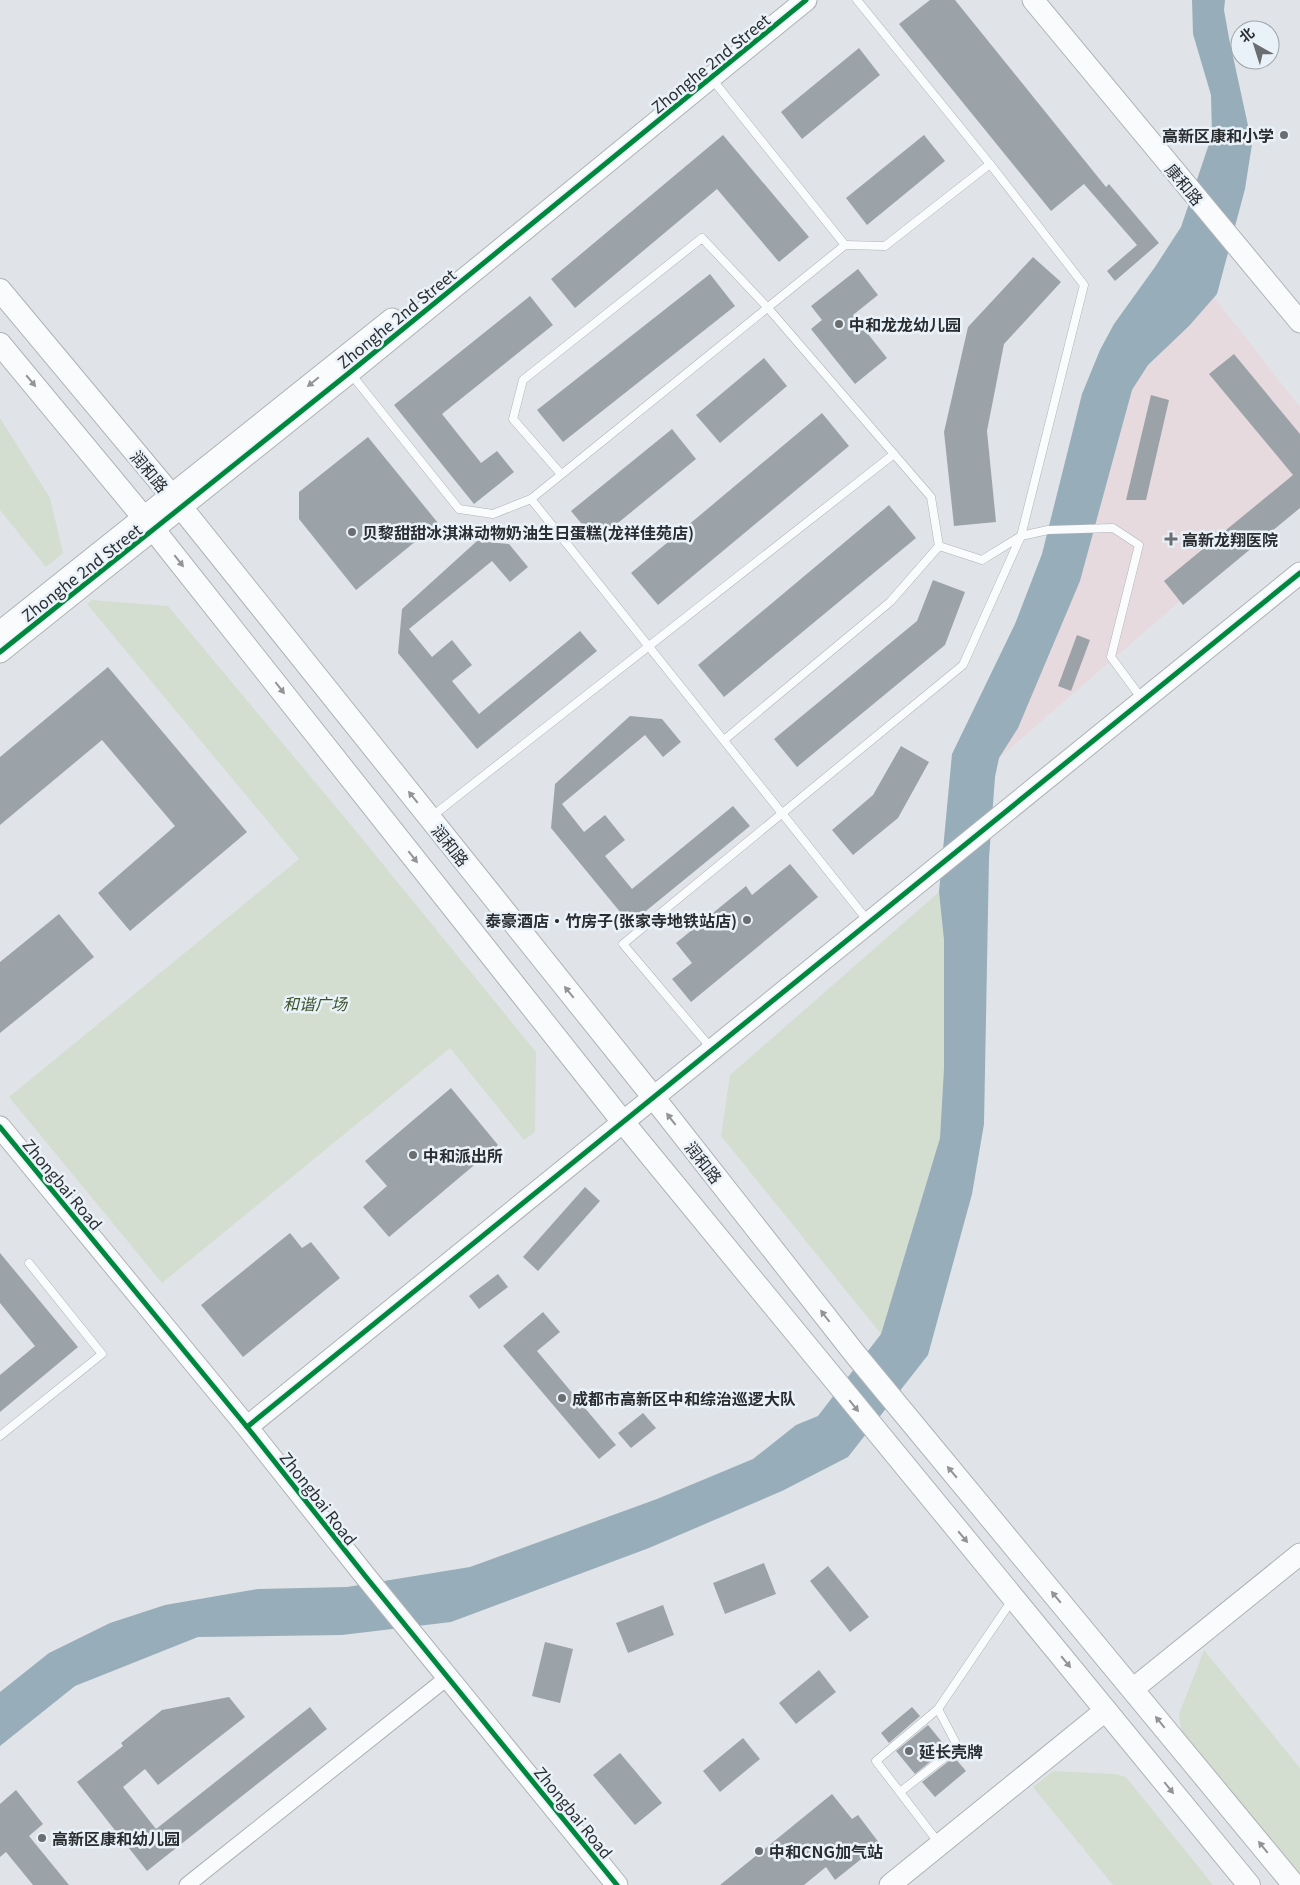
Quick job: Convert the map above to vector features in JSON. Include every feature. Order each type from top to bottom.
[{"type":"main road","name":"润和路","points":[[0,290],[176,502],[430,818],[654,1098],[854,1354],[1294,1885]]},
{"type":"main road","points":[[0,344],[149,523],[623,1122],[1249,1885]]},
{"type":"street","name":"Zhonghe 2nd Street","points":[[176,502],[787,0]]},
{"type":"street","name":"Zhonghe 2nd Street","points":[[0,632],[349,373],[806,0]]},
{"type":"street","name":"康和路","points":[[1033,0],[1300,322]]},
{"type":"street","name":"Zhonghe 2nd Street","points":[[0,652],[149,523]]},
{"type":"street","points":[[248,1427],[1300,573]]},
{"type":"street","name":"Zhongbai Road","points":[[0,1127],[248,1427],[366,1577],[617,1885]]},
{"type":"street","points":[[1133,1689],[1300,1554]]},
{"type":"street","points":[[187,1885],[448,1677]]},
{"type":"street","points":[[890,1885],[1106,1710]]},
{"type":"lane","points":[[712,1050],[624,944],[963,665],[1021,536],[1084,286],[990,164],[857,0]]},
{"type":"lane","points":[[711,78],[846,245]]},
{"type":"lane","points":[[349,373],[459,509],[493,514],[531,499],[846,245],[885,246],[990,164]]},
{"type":"lane","points":[[561,474],[513,419],[523,380],[702,238],[768,308],[931,497],[939,546]]},
{"type":"lane","points":[[430,818],[894,454]]},
{"type":"lane","points":[[531,499],[869,923]]},
{"type":"lane","points":[[939,546],[982,560],[1021,536],[1048,530],[1114,528],[1138,545],[1111,657],[1143,700]]},
{"type":"lane","points":[[724,740],[890,602],[939,546]]},
{"type":"lane","points":[[0,1436],[102,1354],[29,1263]]},
{"type":"lane","points":[[940,1845],[876,1761],[938,1708],[1014,1598]]},
{"type":"lane","points":[[900,1792],[958,1746],[938,1708]]},
{"type":"shaded area","name":"高新龙翔医院","points":[[1214,297],[1300,407],[1300,497],[999,758],[1008,744],[1080,581],[1132,390],[1148,365],[1189,326]]},
{"type":"green space","points":[[0,418],[50,498],[63,553],[46,567],[0,510]]},
{"type":"green space","name":"和谐广场","points":[[92,600],[168,606],[346,819],[536,1052],[535,1132],[524,1140],[450,1048],[162,1283],[9,1097],[299,859],[87,604]]},
{"type":"green space","points":[[939,892],[944,940],[944,1068],[940,1138],[881,1334],[721,1136],[730,1075]]},
{"type":"green space","points":[[1204,1650],[1300,1768],[1300,1881],[1189,1745],[1181,1730],[1179,1714]]},
{"type":"green space","points":[[1053,1771],[1116,1774],[1126,1777],[1213,1885],[1113,1885],[1033,1787]]},
{"type":"water","points":[[1192,0],[1225,0],[1224,10],[1230,43],[1230,70],[1236,70],[1252,144],[1245,189],[1217,294],[1189,326],[1148,365],[1132,390],[1080,581],[1018,728],[999,758],[995,777],[989,858],[984,1124],[972,1194],[928,1355],[848,1457],[782,1491],[649,1548],[451,1622],[342,1635],[198,1637],[75,1686],[0,1746],[0,1692],[49,1653],[110,1623],[165,1605],[258,1589],[347,1587],[470,1567],[657,1499],[753,1459],[796,1425],[818,1416],[881,1334],[940,1138],[944,1068],[944,940],[939,892],[952,754],[1015,624],[1042,554],[1082,394],[1100,350],[1114,324],[1181,227],[1212,135],[1211,95],[1193,34]]},
{"type":"building","points":[[930,0],[955,0],[1106,187],[1109,184],[1159,243],[1115,281],[1107,271],[1137,245],[1084,184],[1051,211],[899,24]]},
{"type":"building","points":[[859,48],[880,75],[802,139],[781,112]]},
{"type":"building","points":[[723,135],[809,237],[779,262],[717,189],[575,308],[551,279]]},
{"type":"building","points":[[924,135],[945,161],[867,225],[846,198]]},
{"type":"building","points":[[1033,257],[1061,282],[1004,344],[987,431],[996,522],[954,526],[944,432],[968,327]]},
{"type":"building","name":"中和龙龙幼儿园","points":[[858,269],[878,295],[853,315],[887,358],[855,384],[811,329],[822,320],[811,306]]},
{"type":"building","points":[[710,274],[735,306],[563,442],[537,410]]},
{"type":"building","points":[[530,296],[553,325],[442,414],[481,463],[497,451],[514,472],[474,504],[394,405]]},
{"type":"building","points":[[1234,354],[1300,434],[1300,508],[1183,605],[1164,581],[1293,475],[1209,374]]},
{"type":"building","points":[[764,358],[787,386],[720,443],[696,415]]},
{"type":"building","points":[[1151,395],[1169,400],[1146,500],[1126,500]]},
{"type":"building","points":[[822,413],[849,446],[658,605],[631,573]]},
{"type":"building","points":[[672,429],[696,459],[596,541],[571,511]]},
{"type":"building","points":[[368,437],[438,523],[356,590],[299,519],[299,492]]},
{"type":"building","points":[[889,505],[916,538],[724,697],[698,665]]},
{"type":"building","points":[[477,541],[509,544],[528,567],[510,582],[492,561],[409,629],[432,657],[452,640],[472,665],[452,681],[479,714],[580,631],[597,651],[477,749],[398,653],[402,609]]},
{"type":"building","points":[[933,580],[965,592],[945,645],[797,767],[774,739],[917,621]]},
{"type":"building","points":[[1077,635],[1090,640],[1071,691],[1058,686]]},
{"type":"building","points":[[108,667],[247,832],[130,931],[98,893],[175,826],[102,740],[0,825],[0,757]]},
{"type":"building","points":[[630,716],[662,719],[681,742],[663,757],[645,735],[562,804],[584,832],[605,815],[625,840],[605,856],[632,889],[733,806],[750,826],[630,924],[551,828],[555,784]]},
{"type":"building","points":[[901,746],[929,762],[898,818],[853,855],[832,830],[873,795]]},
{"type":"building","name":"泰豪酒店·竹房子(张家寺地铁站店)","points":[[790,864],[818,897],[691,1002],[672,979],[692,963],[676,943],[746,886],[752,895]]},
{"type":"building","points":[[59,914],[94,957],[0,1033],[0,962]]},
{"type":"building","points":[[451,1088],[498,1145],[389,1237],[363,1207],[387,1186],[365,1161]]},
{"type":"building","points":[[585,1187],[600,1201],[538,1271],[523,1257]]},
{"type":"building","points":[[290,1233],[302,1248],[311,1242],[340,1278],[243,1357],[201,1305]]},
{"type":"building","points":[[0,1253],[78,1347],[0,1412],[0,1375],[35,1346],[0,1303]]},
{"type":"building","points":[[498,1274],[508,1287],[479,1309],[469,1296]]},
{"type":"building","name":"成都市高新区中和综治巡逻大队","points":[[543,1312],[560,1332],[537,1351],[616,1445],[599,1459],[503,1346]]},
{"type":"building","points":[[643,1413],[656,1428],[631,1448],[618,1433]]},
{"type":"building","points":[[764,1563],[776,1594],[725,1614],[713,1583]]},
{"type":"building","points":[[828,1566],[869,1617],[850,1632],[810,1581]]},
{"type":"building","points":[[663,1605],[674,1635],[628,1653],[616,1623]]},
{"type":"building","points":[[545,1642],[573,1649],[560,1703],[532,1696]]},
{"type":"building","points":[[819,1670],[836,1692],[796,1724],[779,1703]]},
{"type":"building","points":[[229,1697],[245,1717],[158,1785],[145,1769],[123,1787],[156,1829],[310,1707],[327,1729],[147,1871],[77,1782],[123,1746],[121,1743],[162,1710]]},
{"type":"building","points":[[912,1707],[920,1716],[889,1743],[881,1733]]},
{"type":"building","points":[[928,1725],[947,1748],[915,1774],[896,1751]]},
{"type":"building","points":[[743,1738],[760,1759],[720,1792],[703,1771]]},
{"type":"building","points":[[620,1753],[662,1803],[635,1825],[593,1775]]},
{"type":"building","points":[[954,1757],[966,1771],[935,1797],[922,1782]]},
{"type":"building","points":[[16,1790],[43,1824],[29,1836],[69,1885],[33,1885],[6,1852],[0,1857],[0,1804]]},
{"type":"building","points":[[832,1794],[852,1819],[858,1815],[880,1844],[835,1880],[826,1867],[804,1885],[720,1885]]},
{"type":"cycle path","points":[[0,652],[349,373],[806,0]]},
{"type":"cycle path","points":[[247,1427],[1300,573]]},
{"type":"cycle path","points":[[0,1127],[247,1427],[366,1577],[617,1885]]},
{"type":"place","name":"高新区康和小学","points":[[1284,135]]},
{"type":"place","name":"中和龙龙幼儿园","points":[[839,324]]},
{"type":"place","name":"贝黎甜甜冰淇淋动物奶油生日蛋糕(龙祥佳苑店)","points":[[352,532]]},
{"type":"place","name":"高新龙翔医院","points":[[1171,539]]},
{"type":"place","name":"泰豪酒店·竹房子(张家寺地铁站店)","points":[[747,920]]},
{"type":"place","name":"中和派出所","points":[[413,1155]]},
{"type":"place","name":"成都市高新区中和综治巡逻大队","points":[[562,1398]]},
{"type":"place","name":"延长壳牌","points":[[909,1751]]},
{"type":"place","name":"高新区康和幼儿园","points":[[42,1838]]},
{"type":"place","name":"中和CNG加气站","points":[[759,1851]]}]
